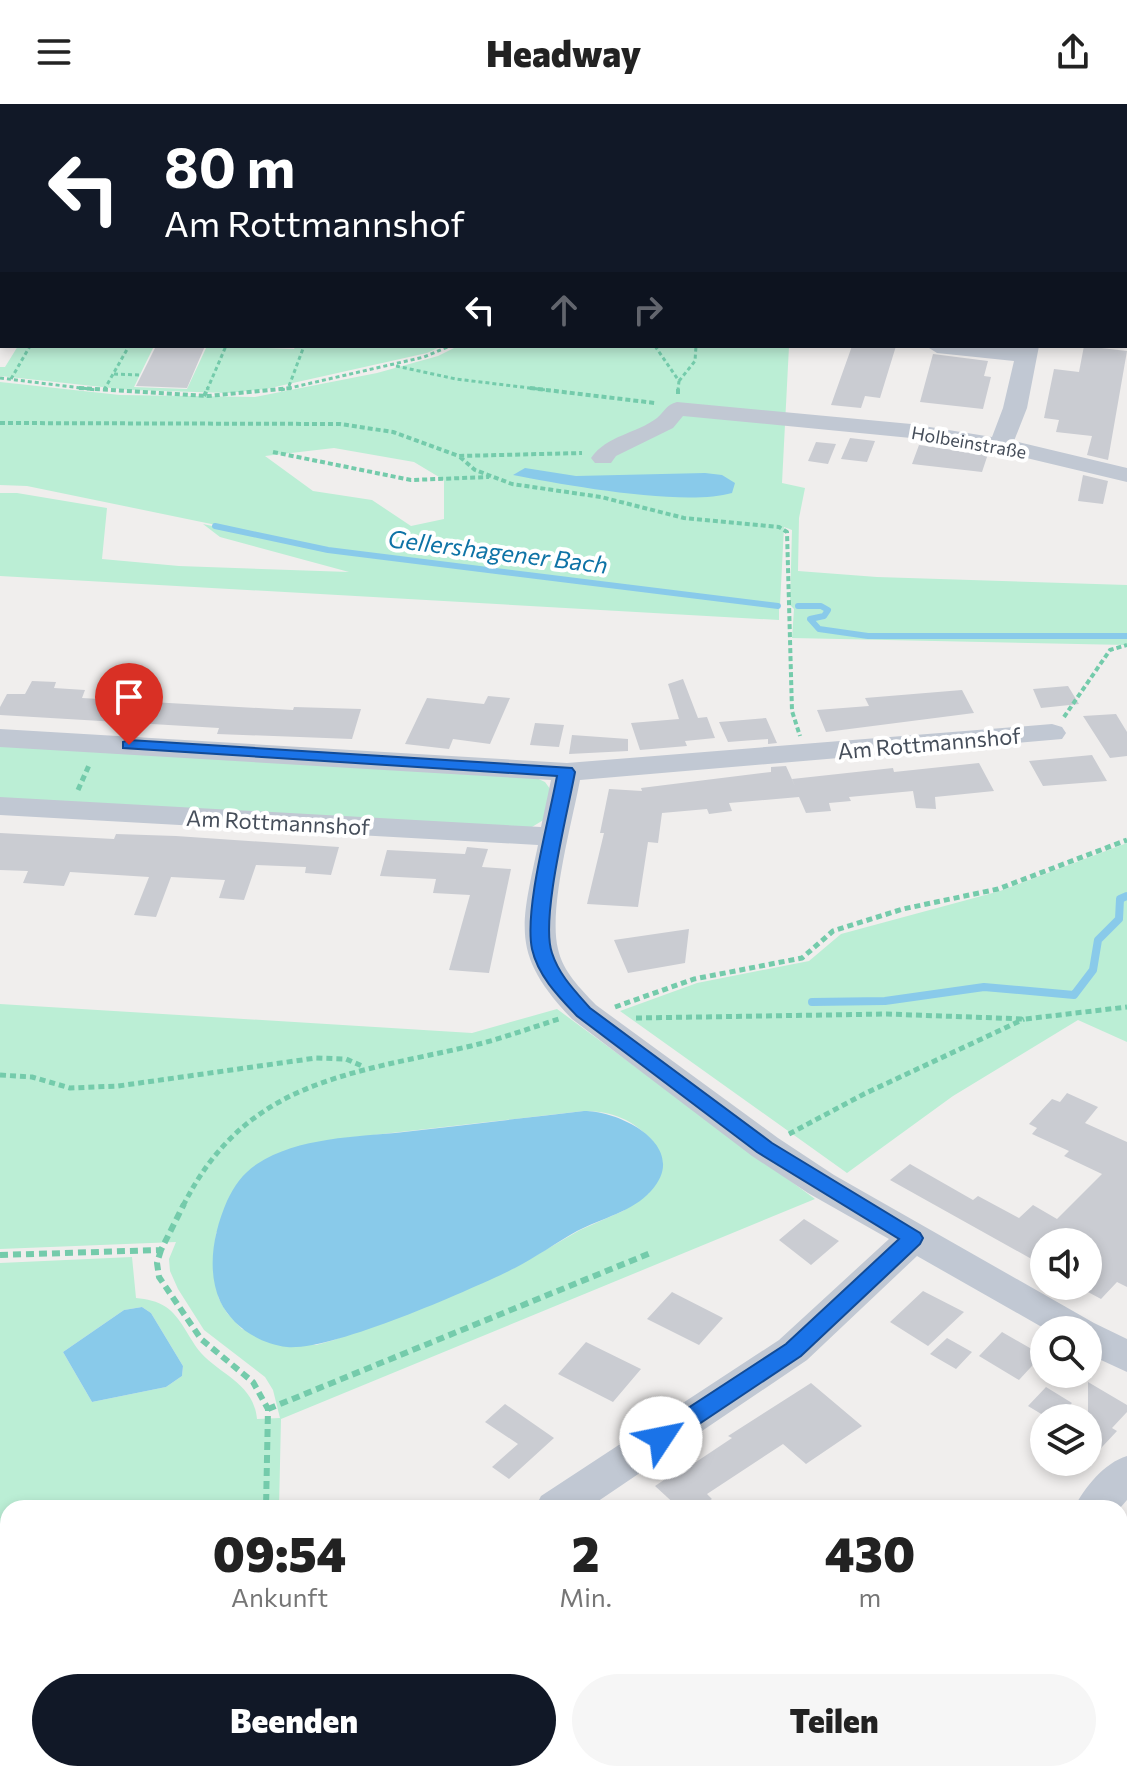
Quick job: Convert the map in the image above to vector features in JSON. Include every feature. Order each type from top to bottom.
[{"type":"street","points":[[973,348],[1027,351],[1015,408],[1001,445]]},
{"type":"street","points":[[605,455],[665,423],[677,409]]},
{"type":"street","name":"Holbeinstraße","points":[[677,409],[911,431],[1001,445],[1127,475]]},
{"type":"street","name":"Am Rottmannshof","points":[[0,738],[567,772],[1052,733]]},
{"type":"street","points":[[567,772],[538,923],[542,952],[558,985],[584,1012],[765,1147],[913,1238],[1053,1316]]},
{"type":"street","name":"Am Rottmannshof","points":[[0,806],[556,837]]},
{"type":"street","points":[[568,1500],[793,1350],[913,1238]]},
{"type":"street","points":[[1102,1344],[1127,1357]]},
{"type":"street","points":[[1102,1500],[1127,1472]]},
{"type":"path","points":[[11,379],[29,348]]},
{"type":"path","points":[[103,391],[128,348]]},
{"type":"path","points":[[204,396],[225,348]]},
{"type":"path","points":[[288,387],[303,348]]},
{"type":"path","points":[[0,378],[103,391],[239,395],[388,366],[445,348]]},
{"type":"path","points":[[388,366],[456,379],[663,404],[677,409],[679,382],[656,348]]},
{"type":"path","points":[[679,382],[690,371],[697,348]]},
{"type":"path","points":[[114,374],[142,375]]},
{"type":"path","points":[[0,423],[340,424],[393,432],[459,456],[489,477],[512,484],[629,503],[684,518],[779,527],[787,532],[789,546],[792,711],[806,753]]},
{"type":"path","points":[[273,452],[411,480],[489,477]]},
{"type":"path","points":[[459,456],[605,455]]},
{"type":"path","points":[[1052,733],[1110,650],[1127,645]]},
{"type":"path","points":[[70,810],[97,743]]},
{"type":"path","points":[[266,1500],[268,1409],[253,1382],[201,1339],[159,1277],[157,1263],[212,1156],[261,1111],[302,1086],[363,1067],[473,1045],[584,1012],[615,1007],[694,979],[802,958],[833,931],[903,909],[998,889],[1127,840]]},
{"type":"path","points":[[584,1012],[648,1020],[766,1014],[919,1014],[1025,1019],[1127,1007]]},
{"type":"path","points":[[765,1147],[864,1094],[1025,1019]]},
{"type":"path","points":[[0,1075],[32,1077],[70,1088],[118,1086],[316,1058],[346,1059],[363,1067]]},
{"type":"path","points":[[0,1255],[161,1250]]},
{"type":"path","points":[[268,1409],[653,1252]]},
{"type":"green space","points":[[17,348],[153,348],[134,387],[187,389],[206,348],[438,348],[266,389],[228,393],[130,390],[0,376],[0,367],[5,367]]},
{"type":"green space","points":[[454,348],[789,348],[782,483],[805,488],[799,518],[798,571],[877,577],[1127,585],[1127,645],[792,638],[792,530],[784,527],[780,605],[333,549],[27,486],[0,485],[0,382],[120,395],[255,397],[377,373],[438,356]],"holes":[[[334,448],[414,462],[444,480],[444,519],[411,526],[372,500],[313,491],[265,456]]]},
{"type":"green space","points":[[0,493],[107,508],[102,559],[179,566],[349,572],[220,537],[203,524],[328,551],[779,606],[779,620],[0,576]]},
{"type":"green space","points":[[0,744],[530,775],[545,782],[553,793],[550,816],[527,830],[0,799]]},
{"type":"green space","points":[[1127,843],[1127,1042],[1078,1020],[953,1096],[847,1173],[620,1011],[697,983],[809,961],[841,934],[1000,891]]},
{"type":"green space","points":[[0,1004],[472,1033],[557,1009],[815,1199],[281,1419],[279,1500],[0,1500],[0,1263],[132,1257],[136,1298],[155,1302],[171,1311],[201,1353],[250,1397],[257,1419],[280,1418],[273,1390],[265,1377],[204,1330],[178,1289],[170,1271],[169,1259],[176,1242],[0,1249]],"holes":[[[584,1111],[604,1113],[638,1127],[653,1141],[649,1193],[623,1211],[580,1230],[514,1268],[316,1345],[242,1329],[219,1299],[214,1274],[216,1233],[275,1155],[330,1140]],[[142,1307],[151,1313],[183,1366],[182,1376],[166,1387],[92,1402],[63,1352],[124,1310]]]},
{"type":"water","points":[[525,468],[576,476],[705,473],[722,475],[735,483],[732,493],[711,497],[655,496],[513,475]]},
{"type":"water","points":[[584,1111],[616,1117],[647,1134],[663,1160],[661,1175],[651,1191],[635,1204],[577,1231],[515,1268],[367,1330],[308,1346],[287,1347],[257,1338],[239,1326],[220,1301],[213,1276],[213,1250],[222,1213],[243,1176],[273,1155],[328,1140]]},
{"type":"water","points":[[142,1307],[151,1313],[183,1366],[182,1376],[166,1387],[92,1402],[63,1352],[124,1310]]},
{"type":"building","points":[[155,348],[204,348],[187,388],[136,386]]},
{"type":"building","points":[[851,348],[895,348],[880,398],[865,396],[861,408],[831,405]]},
{"type":"building","points":[[1084,348],[1127,351],[1108,460],[1087,455],[1092,436],[1056,432],[1059,420],[1044,418],[1054,369],[1079,372]]},
{"type":"building","points":[[933,354],[988,361],[984,376],[991,377],[983,409],[920,402]]},
{"type":"building","points":[[850,438],[875,441],[867,462],[841,459]]},
{"type":"building","points":[[816,442],[836,444],[828,464],[808,461]]},
{"type":"building","points":[[919,445],[988,454],[982,472],[912,464]]},
{"type":"building","points":[[1083,475],[1108,481],[1103,504],[1078,501]]},
{"type":"building","points":[[683,679],[698,718],[707,717],[715,738],[685,741],[687,746],[640,750],[631,723],[679,719],[668,684]]},
{"type":"building","points":[[32,681],[56,682],[54,688],[85,690],[82,698],[293,710],[294,707],[361,709],[352,739],[217,734],[219,728],[0,715],[0,707],[7,694],[25,694]]},
{"type":"building","points":[[1068,686],[1079,704],[1041,708],[1033,689]]},
{"type":"building","points":[[962,690],[974,713],[826,732],[817,710],[869,706],[865,698]]},
{"type":"building","points":[[488,696],[510,698],[490,744],[453,739],[449,749],[405,744],[427,698],[484,704]]},
{"type":"building","points":[[1116,714],[1127,732],[1127,756],[1110,758],[1083,716]]},
{"type":"building","points":[[766,718],[777,743],[768,744],[768,739],[728,742],[719,722]]},
{"type":"building","points":[[535,723],[564,725],[559,747],[530,745]]},
{"type":"building","points":[[572,735],[628,739],[628,751],[569,754]]},
{"type":"building","points":[[1092,755],[1107,781],[1043,786],[1029,761]]},
{"type":"building","points":[[979,763],[994,791],[935,797],[936,809],[916,808],[913,791],[849,797],[851,801],[829,803],[831,811],[806,813],[799,797],[729,803],[732,811],[709,814],[707,809],[662,813],[658,843],[648,842],[638,907],[587,904],[604,833],[600,833],[609,789],[642,791],[641,788],[771,772],[771,767],[786,766],[795,786],[792,779]]},
{"type":"building","points":[[0,833],[114,839],[116,834],[176,836],[339,847],[331,875],[305,873],[306,867],[256,865],[244,900],[219,898],[225,880],[171,877],[156,917],[134,915],[149,877],[70,872],[64,886],[23,883],[28,871],[0,870]]},
{"type":"building","points":[[467,847],[488,849],[482,867],[511,869],[489,973],[449,970],[470,895],[433,893],[436,879],[380,876],[387,850],[465,854]]},
{"type":"building","points":[[689,929],[685,963],[628,973],[614,940]]},
{"type":"building","points":[[1067,1093],[1098,1107],[1085,1123],[1127,1142],[1127,1287],[1117,1282],[1102,1298],[1102,1228],[1030,1228],[1030,1258],[890,1180],[910,1164],[973,1200],[978,1196],[1019,1218],[1033,1205],[1057,1219],[1102,1174],[1064,1156],[1069,1151],[1032,1134],[1037,1128],[1029,1124],[1052,1099],[1060,1102]]},
{"type":"building","points":[[804,1219],[839,1241],[811,1265],[779,1240]]},
{"type":"building","points":[[923,1291],[964,1312],[928,1346],[890,1322]]},
{"type":"building","points":[[672,1292],[723,1318],[699,1345],[647,1319]]},
{"type":"building","points":[[1002,1332],[1030,1348],[1030,1368],[1019,1380],[979,1356]]},
{"type":"building","points":[[947,1338],[972,1352],[956,1369],[930,1354]]},
{"type":"building","points":[[586,1342],[641,1369],[613,1402],[558,1374]]},
{"type":"building","points":[[811,1383],[862,1426],[806,1464],[783,1444],[707,1494],[710,1500],[670,1500],[655,1486],[732,1438],[728,1436]]},
{"type":"building","points":[[1045,1388],[1072,1403],[1030,1404],[1028,1406]]},
{"type":"building","points":[[1088,1388],[1098,1388],[1127,1405],[1127,1412],[1112,1428],[1117,1431],[1102,1447],[1102,1404],[1088,1404]]},
{"type":"building","points":[[505,1404],[554,1438],[509,1479],[492,1467],[518,1444],[485,1422]]},
{"type":"waterway","name":"Gellershagener Bach","points":[[215,526],[328,550],[778,606]]},
{"type":"waterway","name":"Gellershagener Bach","points":[[798,606],[821,606],[828,610],[824,616],[810,619],[819,629],[868,636],[1127,636]]},
{"type":"waterway","points":[[812,1002],[885,1001],[984,987],[1074,995],[1093,970],[1098,940],[1119,919],[1120,899],[1127,896]]},
{"type":"route","points":[[129,745],[567,772],[538,923],[542,952],[558,985],[584,1012],[765,1147],[913,1238],[793,1350],[661,1438]]}]
